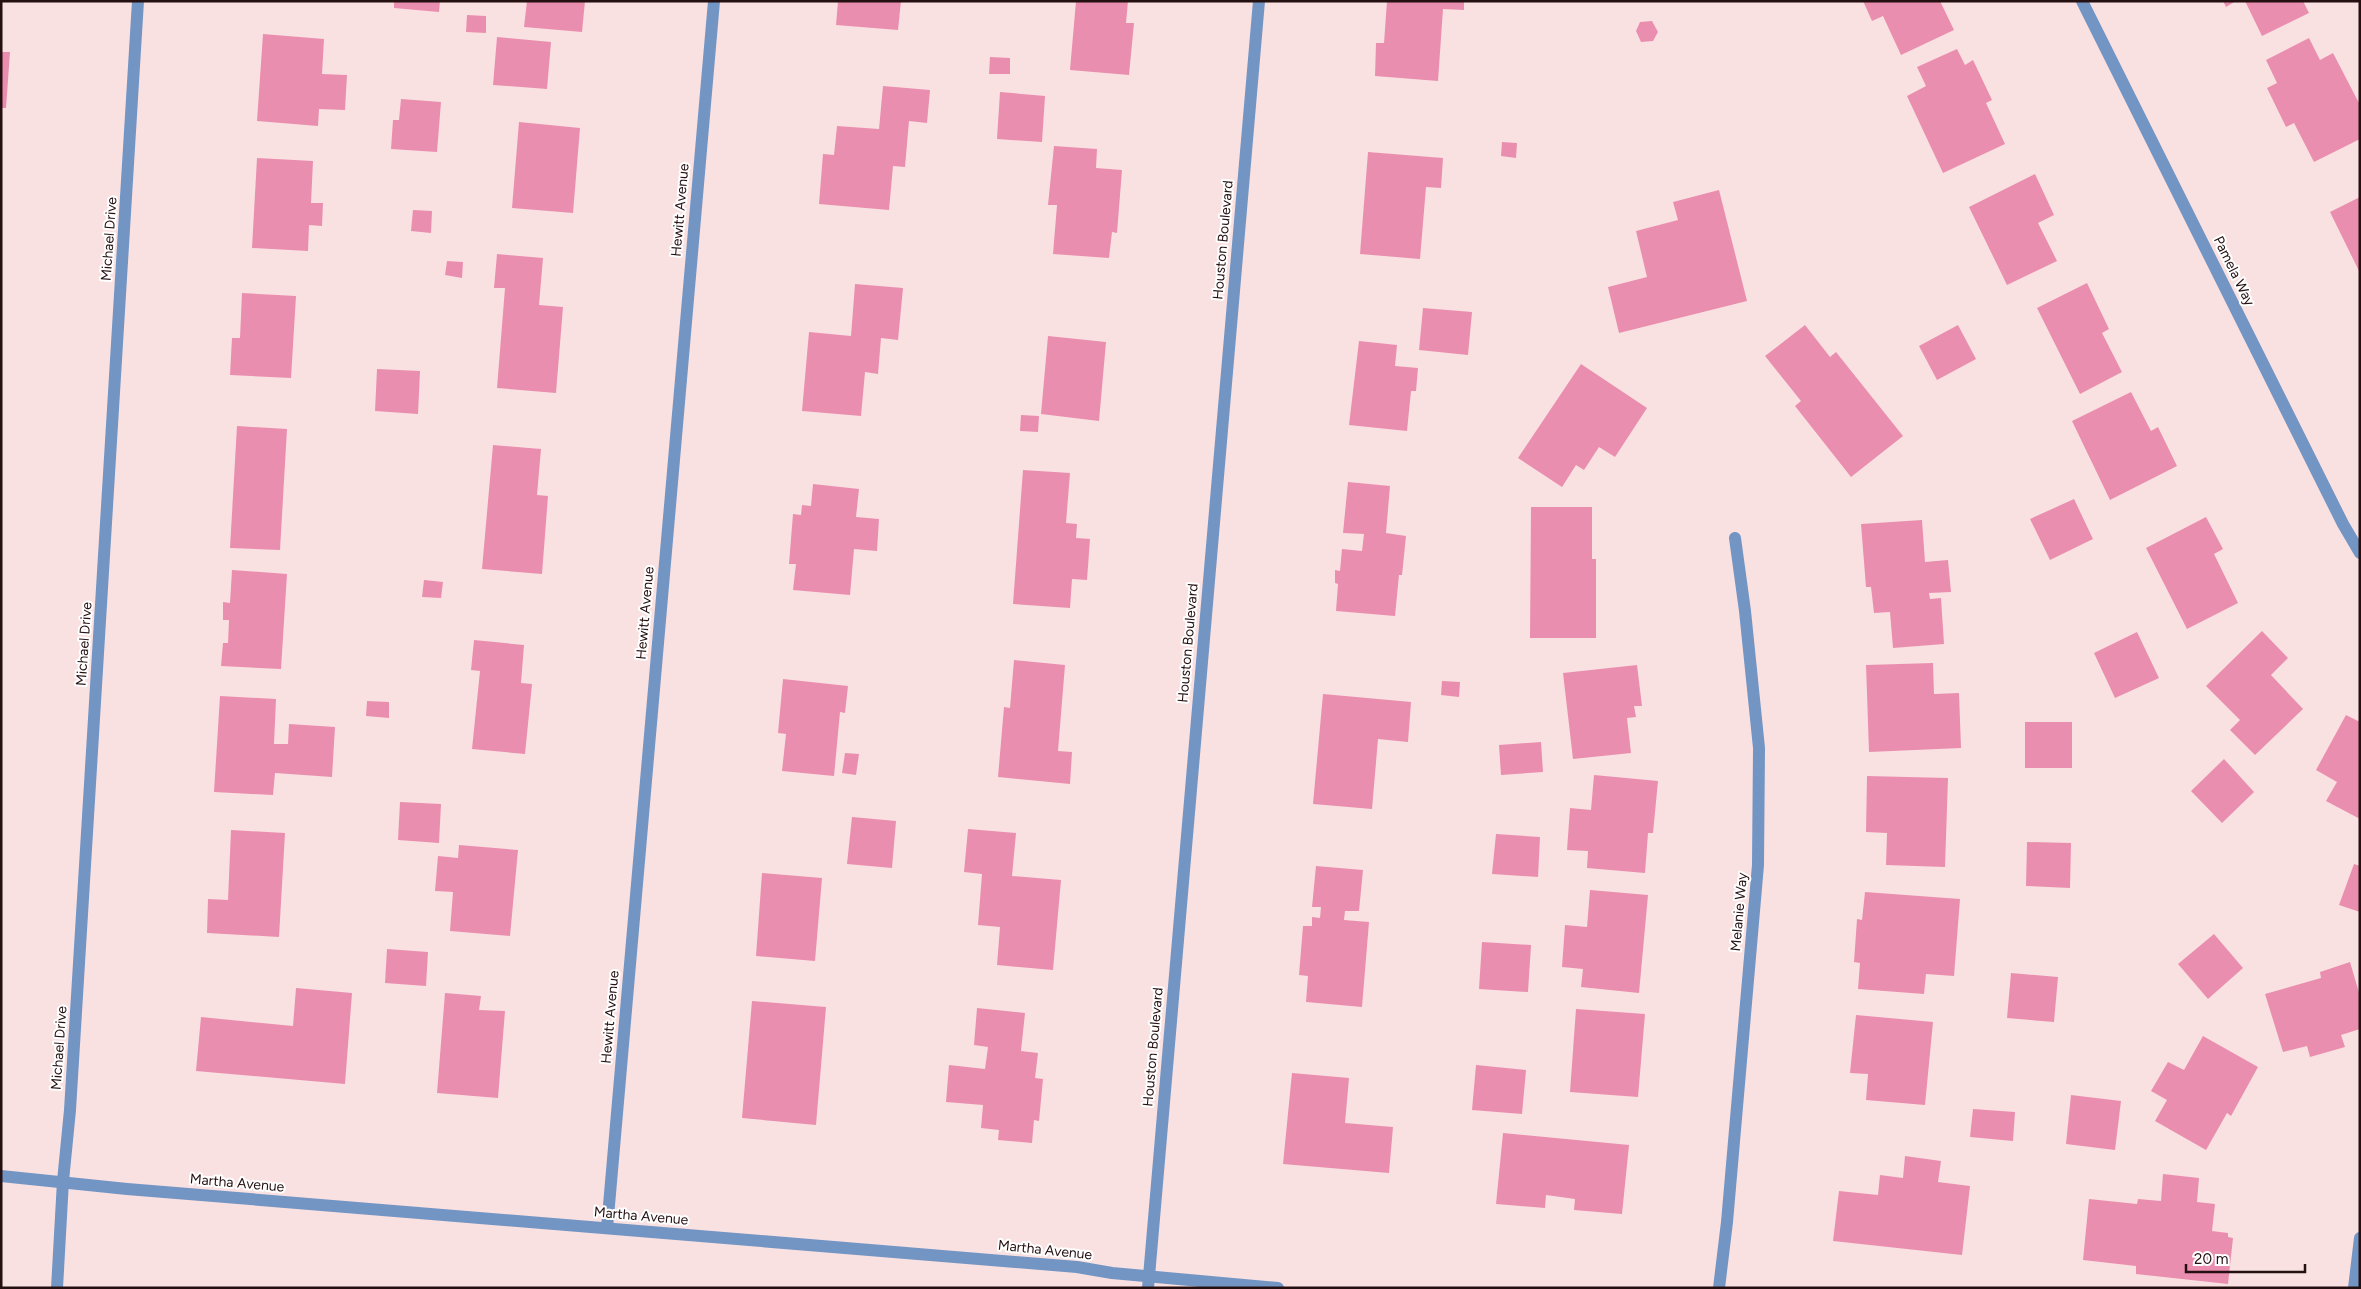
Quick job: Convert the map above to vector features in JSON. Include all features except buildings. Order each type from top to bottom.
[{"type":"street","name":"Michael Drive","points":[[57,1288],[63,1181],[70,1110],[138,1]]},
{"type":"street","name":"Hewitt Avenue","points":[[607,1228],[714,1]]},
{"type":"street","name":"Houston Boulevard","points":[[1148,1281],[1259,1]]},
{"type":"street","name":"Pamela Way","points":[[2082,1],[2338,515],[2360,553]]},
{"type":"street","name":"Melanie Way","points":[[1719,1288],[1727,1222],[1758,865],[1759,748],[1745,611],[1735,538]]},
{"type":"street","name":"Martha Avenue","points":[[1,1176],[127,1189],[607,1228],[1148,1281],[1278,1288]]},
{"type":"street","points":[[2354,1288],[2360,1238]]}]
